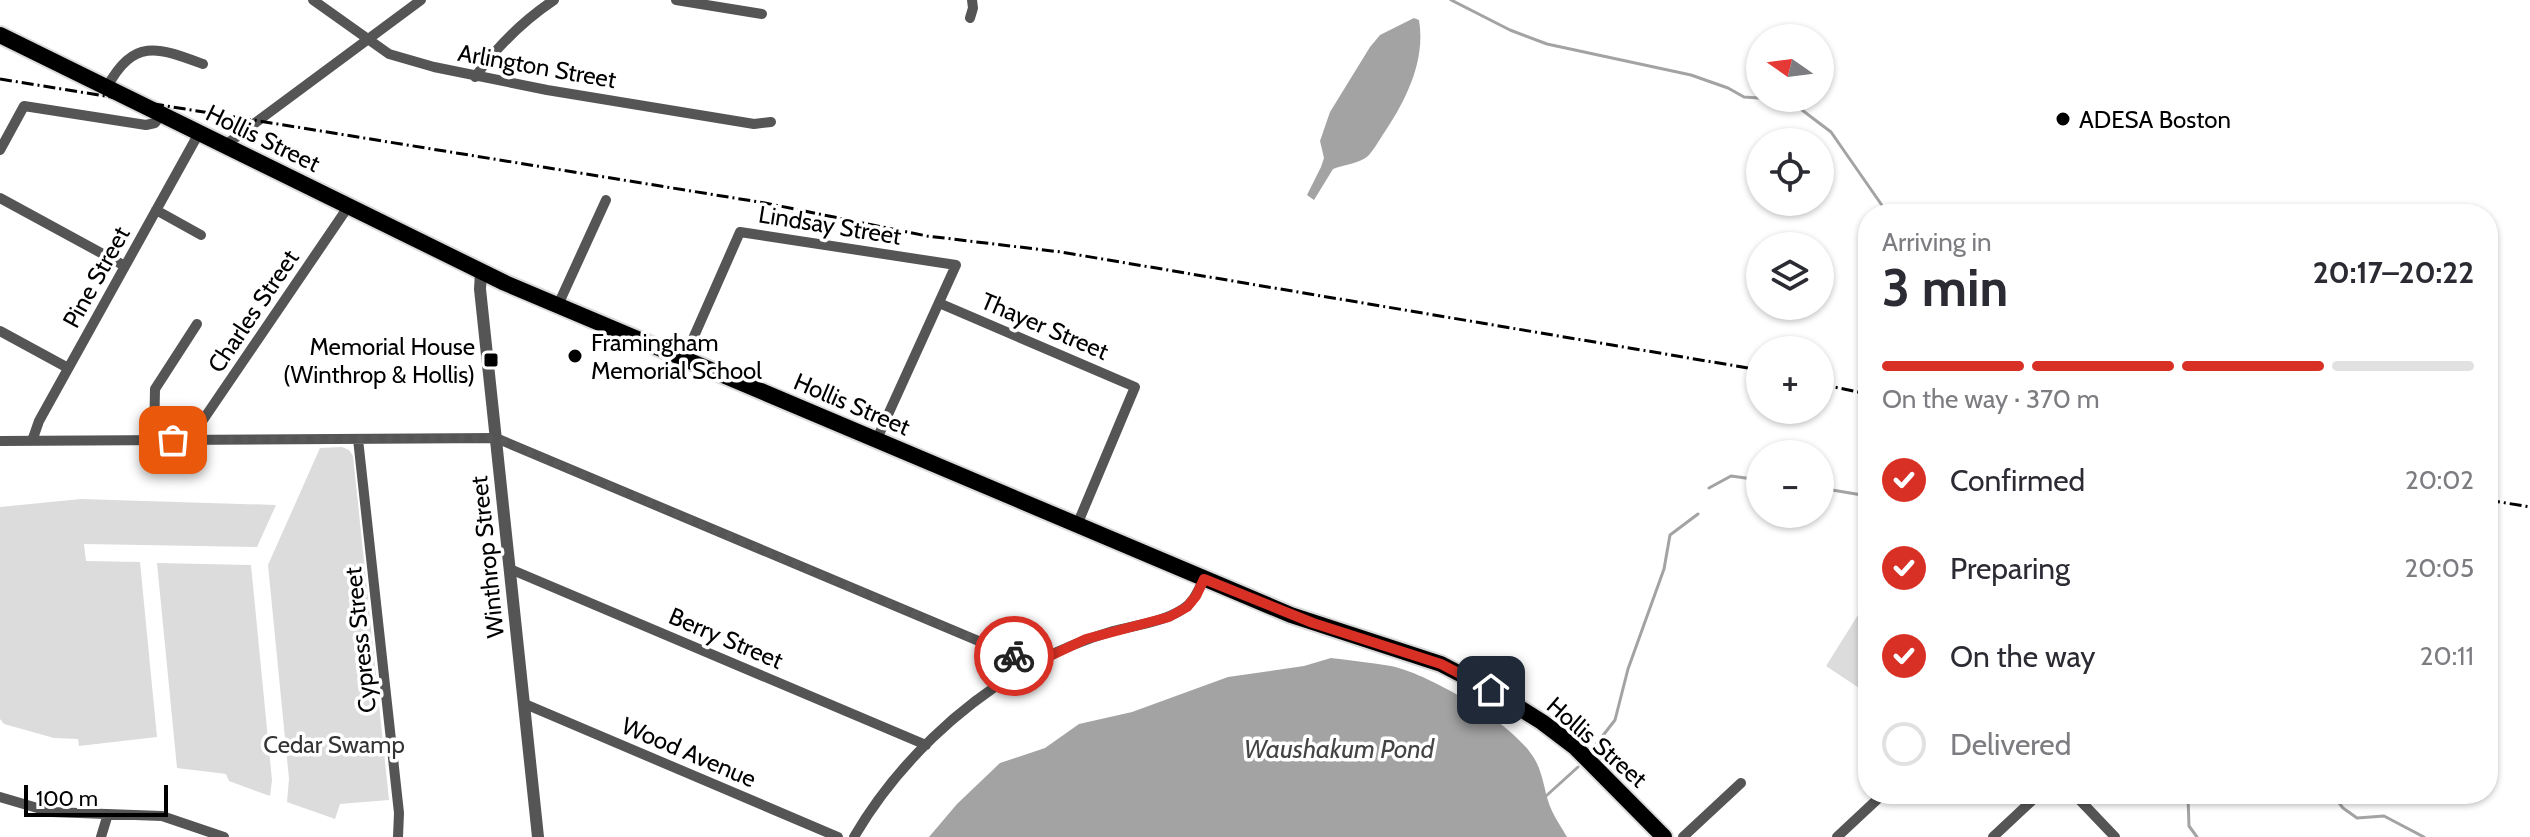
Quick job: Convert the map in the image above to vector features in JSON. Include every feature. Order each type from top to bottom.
[{"type":"main road","name":"Hollis Street","points":[[0,35],[481,272],[1204,579],[1313,623],[1441,664],[1491,690],[1575,747],[1664,837]]},
{"type":"street","name":"Arlington Street","points":[[313,0],[389,54],[475,77],[754,124],[771,122]]},
{"type":"street","points":[[224,146],[421,0]]},
{"type":"street","points":[[475,77],[512,35],[554,0]]},
{"type":"street","points":[[676,0],[762,14]]},
{"type":"street","points":[[970,18],[972,0]]},
{"type":"street","points":[[107,87],[123,63],[142,51],[165,50],[203,64]]},
{"type":"street","points":[[0,150],[24,106],[146,125],[155,123],[161,114]]},
{"type":"street","name":"Pine Street","points":[[32,441],[39,421],[199,133]]},
{"type":"street","points":[[0,198],[125,266]]},
{"type":"street","points":[[558,305],[606,200]]},
{"type":"street","name":"Charles Street","points":[[193,440],[203,420],[348,207]]},
{"type":"street","points":[[156,210],[201,235]]},
{"type":"street","name":"Lindsay Street","points":[[684,359],[740,232],[956,265],[939,303]]},
{"type":"street","name":"Winthrop Street","points":[[481,272],[480,289],[538,837]]},
{"type":"street","points":[[876,441],[939,303]]},
{"type":"street","name":"Thayer Street","points":[[939,303],[1135,387],[1077,525]]},
{"type":"street","points":[[154,440],[153,392],[197,324]]},
{"type":"street","points":[[0,331],[68,368]]},
{"type":"street","points":[[0,441],[496,438],[1033,664]]},
{"type":"street","name":"Cypress Street","points":[[358,439],[399,813],[398,837]]},
{"type":"street","name":"Berry Street","points":[[510,569],[926,745]]},
{"type":"street","points":[[854,837],[895,778],[926,745],[980,698],[1033,664],[1086,639],[1169,617],[1187,607],[1204,579]]},
{"type":"street","name":"Wood Avenue","points":[[525,704],[838,837]]},
{"type":"street","points":[[1683,837],[1741,783]]},
{"type":"street","points":[[0,797],[51,812],[162,816],[218,836]]},
{"type":"street","points":[[1837,837],[1872,804]]},
{"type":"street","points":[[1993,837],[2028,804]]},
{"type":"street","points":[[2084,804],[2115,837]]},
{"type":"street","points":[[101,837],[108,814]]},
{"type":"green space","name":"Cedar Swamp","points":[[342,447],[353,456],[389,800],[340,804],[335,819],[287,802],[289,779],[268,565],[320,448]]},
{"type":"green space","points":[[81,499],[276,505],[257,547],[84,544],[86,561],[140,562],[157,737],[79,746],[78,739],[54,738],[4,724],[0,719],[0,507]]},
{"type":"green space","name":"Cedar Swamp","points":[[157,563],[251,565],[272,780],[270,796],[229,781],[226,774],[177,768]]},
{"type":"green space","points":[[1858,615],[1858,687],[1826,666]]},
{"type":"water","points":[[1414,18],[1419,20],[1419,51],[1412,81],[1398,109],[1368,156],[1333,169],[1314,200],[1307,195],[1324,158],[1320,141],[1330,112],[1380,35]]},
{"type":"water","name":"Waushakum Pond","points":[[1331,658],[1408,671],[1470,702],[1509,730],[1534,758],[1552,811],[1567,837],[929,837],[957,804],[1000,763],[1045,748],[1079,724],[1132,712],[1228,677],[1304,666]]},
{"type":"waterway","points":[[1451,0],[1510,30],[1547,44],[1691,75],[1744,97],[1774,99],[1798,107],[1831,132],[1881,204]]},
{"type":"waterway","points":[[1709,488],[1731,476],[1746,478]]},
{"type":"waterway","points":[[1834,490],[1858,494]]},
{"type":"waterway","points":[[1594,747],[1615,720],[1628,669],[1664,569],[1670,535],[1698,514]]},
{"type":"waterway","points":[[1546,796],[1578,767]]},
{"type":"waterway","points":[[2188,804],[2189,826],[2197,837]]},
{"type":"waterway","points":[[2340,804],[2357,818],[2384,816],[2424,837]]},
{"type":"railway","points":[[0,79],[765,203],[927,236],[1061,252],[1746,368]]},
{"type":"railway","points":[[1834,387],[1858,392]]},
{"type":"railway","points":[[2498,502],[2530,507]]},
{"type":"way so far","points":[[173,440],[496,438],[1014,656]]},
{"type":"place","name":"ADESA Boston","points":[[2063,119]]},
{"type":"place","name":"Framingham Memorial School","points":[[575,356]]},
{"type":"place","name":"Memorial House (Winthrop & Hollis)","points":[[491,360]]},
{"type":"route","points":[[1014,656],[1033,664],[1086,639],[1169,617],[1187,607],[1204,579],[1313,623],[1441,664],[1491,690]]}]
